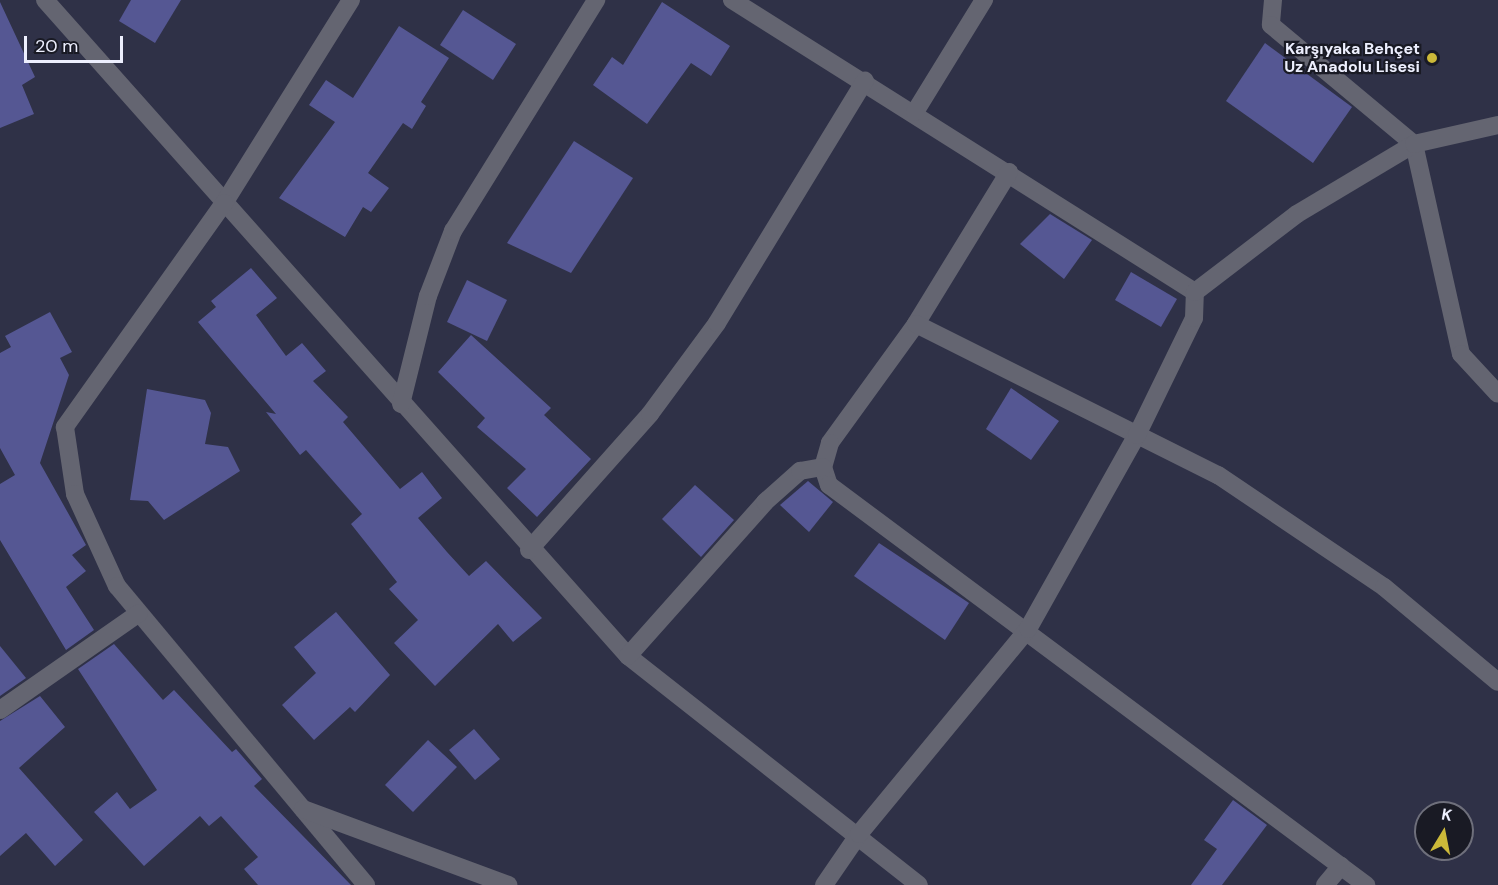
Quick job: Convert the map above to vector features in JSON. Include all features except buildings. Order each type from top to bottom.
[{"type":"street","points":[[45,0],[529,550],[628,656],[859,834],[919,885]]},
{"type":"street","points":[[351,0],[224,203],[65,427],[75,494],[117,586],[366,885]]},
{"type":"street","points":[[401,404],[428,296],[453,231],[596,0]]},
{"type":"street","points":[[732,0],[915,112],[1195,292]]},
{"type":"street","points":[[915,112],[984,0]]},
{"type":"street","points":[[1273,0],[1271,25],[1414,144],[1461,354],[1498,394]]},
{"type":"street","points":[[529,550],[650,414],[717,324],[865,81]]},
{"type":"street","points":[[1195,292],[1297,214],[1414,144],[1498,125]]},
{"type":"street","points":[[1009,172],[916,324],[830,443],[823,467],[835,492],[1028,629],[1366,885]]},
{"type":"street","points":[[824,885],[859,834],[1028,629],[1137,435],[1194,318],[1195,292]]},
{"type":"street","points":[[916,324],[1218,475],[1384,587],[1497,679]]},
{"type":"street","points":[[628,656],[765,502],[800,471],[823,467]]},
{"type":"street","points":[[0,710],[139,613]]},
{"type":"street","points":[[301,808],[508,885]]},
{"type":"street","points":[[1325,885],[1341,866]]},
{"type":"place","name":"Karşıyaka Behçet Uz Anadolu Lisesi","points":[[1432,58]]}]
